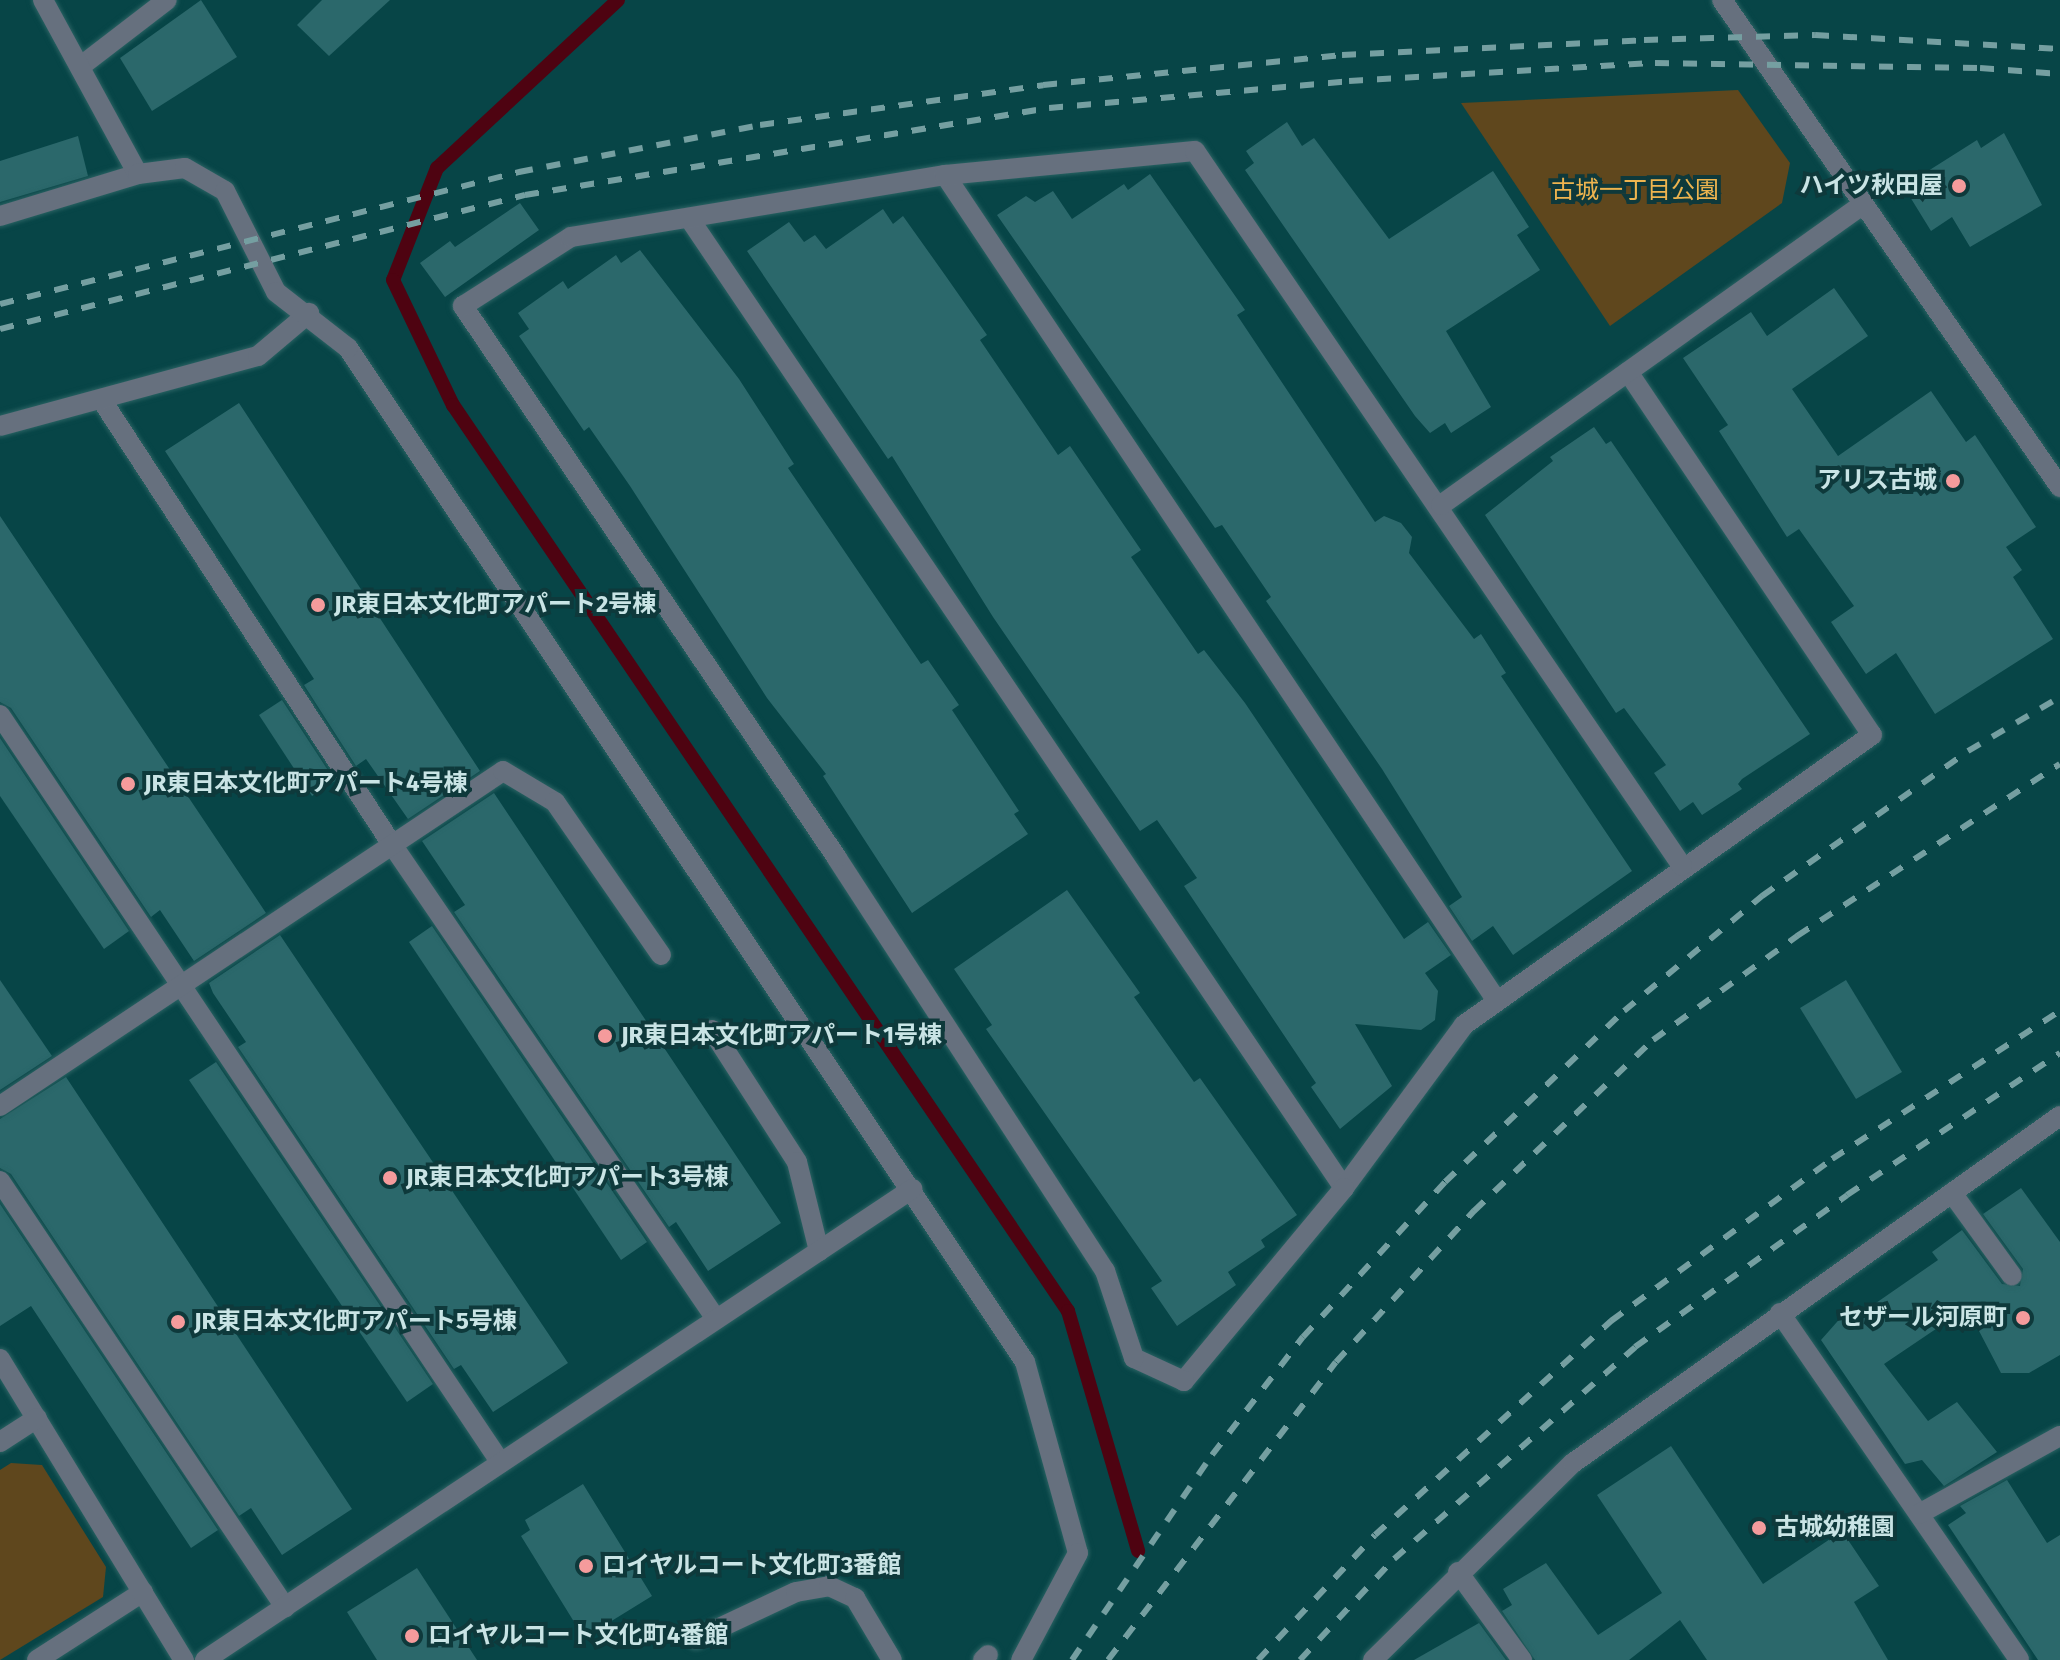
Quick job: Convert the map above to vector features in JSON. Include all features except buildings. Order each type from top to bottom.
[{"type":"street","points":[[43,0],[138,174]]},
{"type":"street","points":[[81,66],[167,0]]},
{"type":"street","points":[[1722,0],[2060,487]]},
{"type":"street","points":[[1628,372],[1872,735],[1682,866],[1464,1025],[1344,1188],[1184,1381],[1134,1358],[1105,1271],[837,858],[463,306],[571,237],[691,221],[945,175],[1195,151],[1441,505],[1682,866]]},
{"type":"street","points":[[0,216],[138,174],[185,168],[225,191],[276,292],[309,313],[348,348],[1025,1362],[1078,1553],[1021,1660]]},
{"type":"street","points":[[945,175],[1497,1001]]},
{"type":"street","points":[[1441,505],[1862,205]]},
{"type":"street","points":[[691,221],[1344,1188]]},
{"type":"street","points":[[0,426],[103,402],[258,356],[309,313]]},
{"type":"street","points":[[103,402],[393,846],[716,1319]]},
{"type":"street","points":[[0,715],[501,1463]]},
{"type":"street","points":[[0,1106],[503,771],[555,802],[661,955]]},
{"type":"street","points":[[712,1030],[797,1162],[819,1251]]},
{"type":"street","points":[[1373,1660],[1458,1572],[1573,1463],[2060,1116]]},
{"type":"street","points":[[0,1181],[285,1607]]},
{"type":"street","points":[[205,1660],[912,1189]]},
{"type":"street","points":[[1952,1193],[2012,1276]]},
{"type":"street","points":[[1780,1313],[2019,1660]]},
{"type":"street","points":[[0,1359],[184,1660]]},
{"type":"street","points":[[0,1442],[37,1418]]},
{"type":"street","points":[[1919,1514],[2060,1436]]},
{"type":"street","points":[[1458,1572],[1522,1660]]},
{"type":"street","points":[[696,1639],[796,1592],[829,1586],[855,1598],[892,1660]]},
{"type":"street","points":[[37,1660],[143,1592]]},
{"type":"green space","name":"古城一丁目公園","points":[[1738,90],[1790,163],[1782,203],[1610,326],[1461,103]]},
{"type":"green space","points":[[11,1463],[42,1465],[106,1567],[103,1597],[0,1660],[0,1470]]},
{"type":"waterway","points":[[618,0],[437,168],[393,280],[453,405],[1068,1311],[1138,1551]]},
{"type":"railway","points":[[0,304],[519,172],[760,125],[1043,85],[1342,55],[1644,40],[1815,35],[2060,49]]},
{"type":"railway","points":[[0,329],[525,195],[1049,108],[1349,81],[1655,63],[1980,68],[2060,74]]},
{"type":"railway","points":[[1072,1660],[1212,1455],[1303,1337],[1445,1182],[1624,1011],[1762,896],[1968,751],[2060,697]]},
{"type":"railway","points":[[1108,1660],[1336,1362],[1474,1211],[1653,1040],[1797,936],[2060,764]]},
{"type":"railway","points":[[1258,1660],[1375,1535],[1611,1321],[1832,1159],[2060,1011]]},
{"type":"railway","points":[[1300,1660],[1394,1559],[1635,1347],[1847,1195],[2060,1053]]},
{"type":"place","name":"ハイツ秋田屋","points":[[1959,186]]},
{"type":"place","name":"アリス古城","points":[[1953,481]]},
{"type":"place","name":"JR東日本文化町アパート2号棟","points":[[318,605]]},
{"type":"place","name":"JR東日本文化町アパート4号棟","points":[[128,784]]},
{"type":"place","name":"JR東日本文化町アパート1号棟","points":[[605,1036]]},
{"type":"place","name":"JR東日本文化町アパート3号棟","points":[[390,1178]]},
{"type":"place","name":"セザール河原町","points":[[2023,1318]]},
{"type":"place","name":"JR東日本文化町アパート5号棟","points":[[178,1322]]},
{"type":"place","name":"古城幼稚園","points":[[1759,1528]]},
{"type":"place","name":"ロイヤルコート文化町3番館","points":[[586,1566]]},
{"type":"place","name":"ロイヤルコート文化町4番館","points":[[412,1636]]}]
